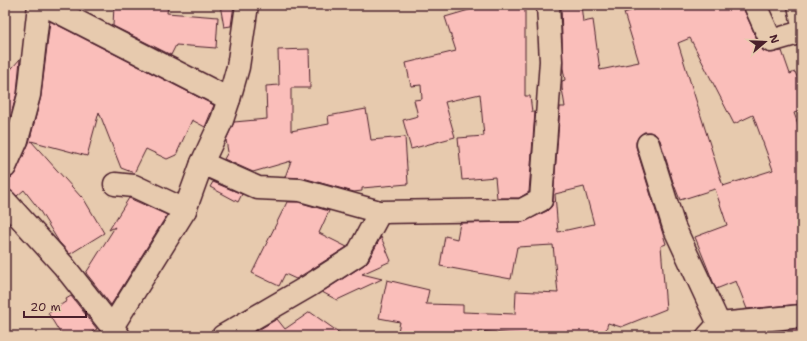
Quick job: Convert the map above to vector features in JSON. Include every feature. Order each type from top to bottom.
[{"type":"street","points":[[5,167],[17,140],[29,95],[39,5]]},
{"type":"street","points":[[45,5],[229,99]]},
{"type":"street","points":[[5,201],[63,265],[115,333],[184,210],[202,163],[222,120],[238,67],[247,5]]},
{"type":"street","points":[[202,163],[258,188],[300,190],[380,212],[522,210],[541,200],[551,61],[548,5]]},
{"type":"street","points":[[755,5],[771,41],[802,32]]},
{"type":"street","points":[[799,5],[802,21]]},
{"type":"street","points":[[648,144],[674,227],[713,330],[802,316]]},
{"type":"street","points":[[115,184],[134,186],[184,210]]},
{"type":"street","points":[[224,336],[309,286],[356,256],[380,212]]},
{"type":"building","points":[[114,5],[168,5],[167,13],[218,17],[216,48],[176,45],[171,55],[113,26]]},
{"type":"building","points":[[220,5],[234,5],[231,26],[224,27]]},
{"type":"building","points":[[486,5],[525,5],[525,96],[530,96],[532,112],[535,112],[529,192],[519,198],[497,198],[495,177],[462,180],[458,138],[484,136],[480,94],[445,102],[455,137],[411,149],[403,120],[418,116],[414,100],[422,99],[421,85],[411,86],[406,63],[456,51],[445,17]]},
{"type":"building","points":[[561,5],[581,5],[583,22],[593,20],[600,70],[639,62],[624,13],[650,5],[743,5],[763,51],[769,53],[782,51],[790,74],[795,72],[802,89],[802,110],[794,113],[802,135],[802,304],[747,309],[736,281],[716,289],[695,237],[727,225],[715,189],[680,200],[660,140],[656,135],[650,132],[644,132],[639,136],[636,142],[636,147],[666,244],[661,246],[666,309],[621,327],[608,323],[604,336],[538,336],[479,331],[479,336],[397,336],[400,322],[379,318],[387,280],[429,290],[426,304],[463,305],[463,312],[515,314],[516,291],[558,293],[553,245],[517,247],[511,279],[440,266],[445,236],[457,239],[460,223],[523,222],[547,211],[552,206],[560,107],[565,107],[562,88],[562,81],[565,80],[563,68]],"holes":[[[690,38],[734,124],[753,115],[773,170],[723,186],[678,43]],[[584,187],[594,224],[558,232],[555,194]]]},
{"type":"building","points":[[50,21],[214,105],[205,127],[192,120],[176,155],[167,159],[146,149],[134,173],[121,168],[99,112],[87,156],[31,141],[81,197],[82,196],[104,233],[70,254],[59,242],[38,208],[24,190],[17,196],[9,189],[5,189],[5,179],[12,177],[16,172],[29,143],[41,96]]},
{"type":"building","points":[[309,49],[310,88],[291,88],[291,131],[329,124],[328,116],[366,109],[371,140],[405,137],[408,184],[362,188],[362,191],[354,192],[303,178],[285,177],[291,161],[253,172],[224,159],[228,152],[226,140],[234,122],[267,119],[266,86],[279,85],[278,50]]},
{"type":"building","points":[[20,59],[17,93],[5,136],[5,76]]},
{"type":"building","points":[[213,182],[242,194],[238,202],[210,187]]},
{"type":"building","points":[[129,198],[167,215],[111,305],[86,273],[115,227],[109,230]]},
{"type":"building","points":[[287,202],[298,202],[329,211],[319,233],[347,247],[296,279],[285,274],[279,286],[252,273]]},
{"type":"building","points":[[381,237],[391,261],[362,274],[382,279],[337,300],[322,292],[364,265],[368,261]]},
{"type":"building","points":[[71,296],[97,329],[85,336],[62,336],[48,313],[67,301],[66,299]]},
{"type":"building","points":[[310,312],[344,336],[248,336],[277,319],[285,329]]},
{"type":"building","points":[[802,329],[802,336],[727,336]]}]
